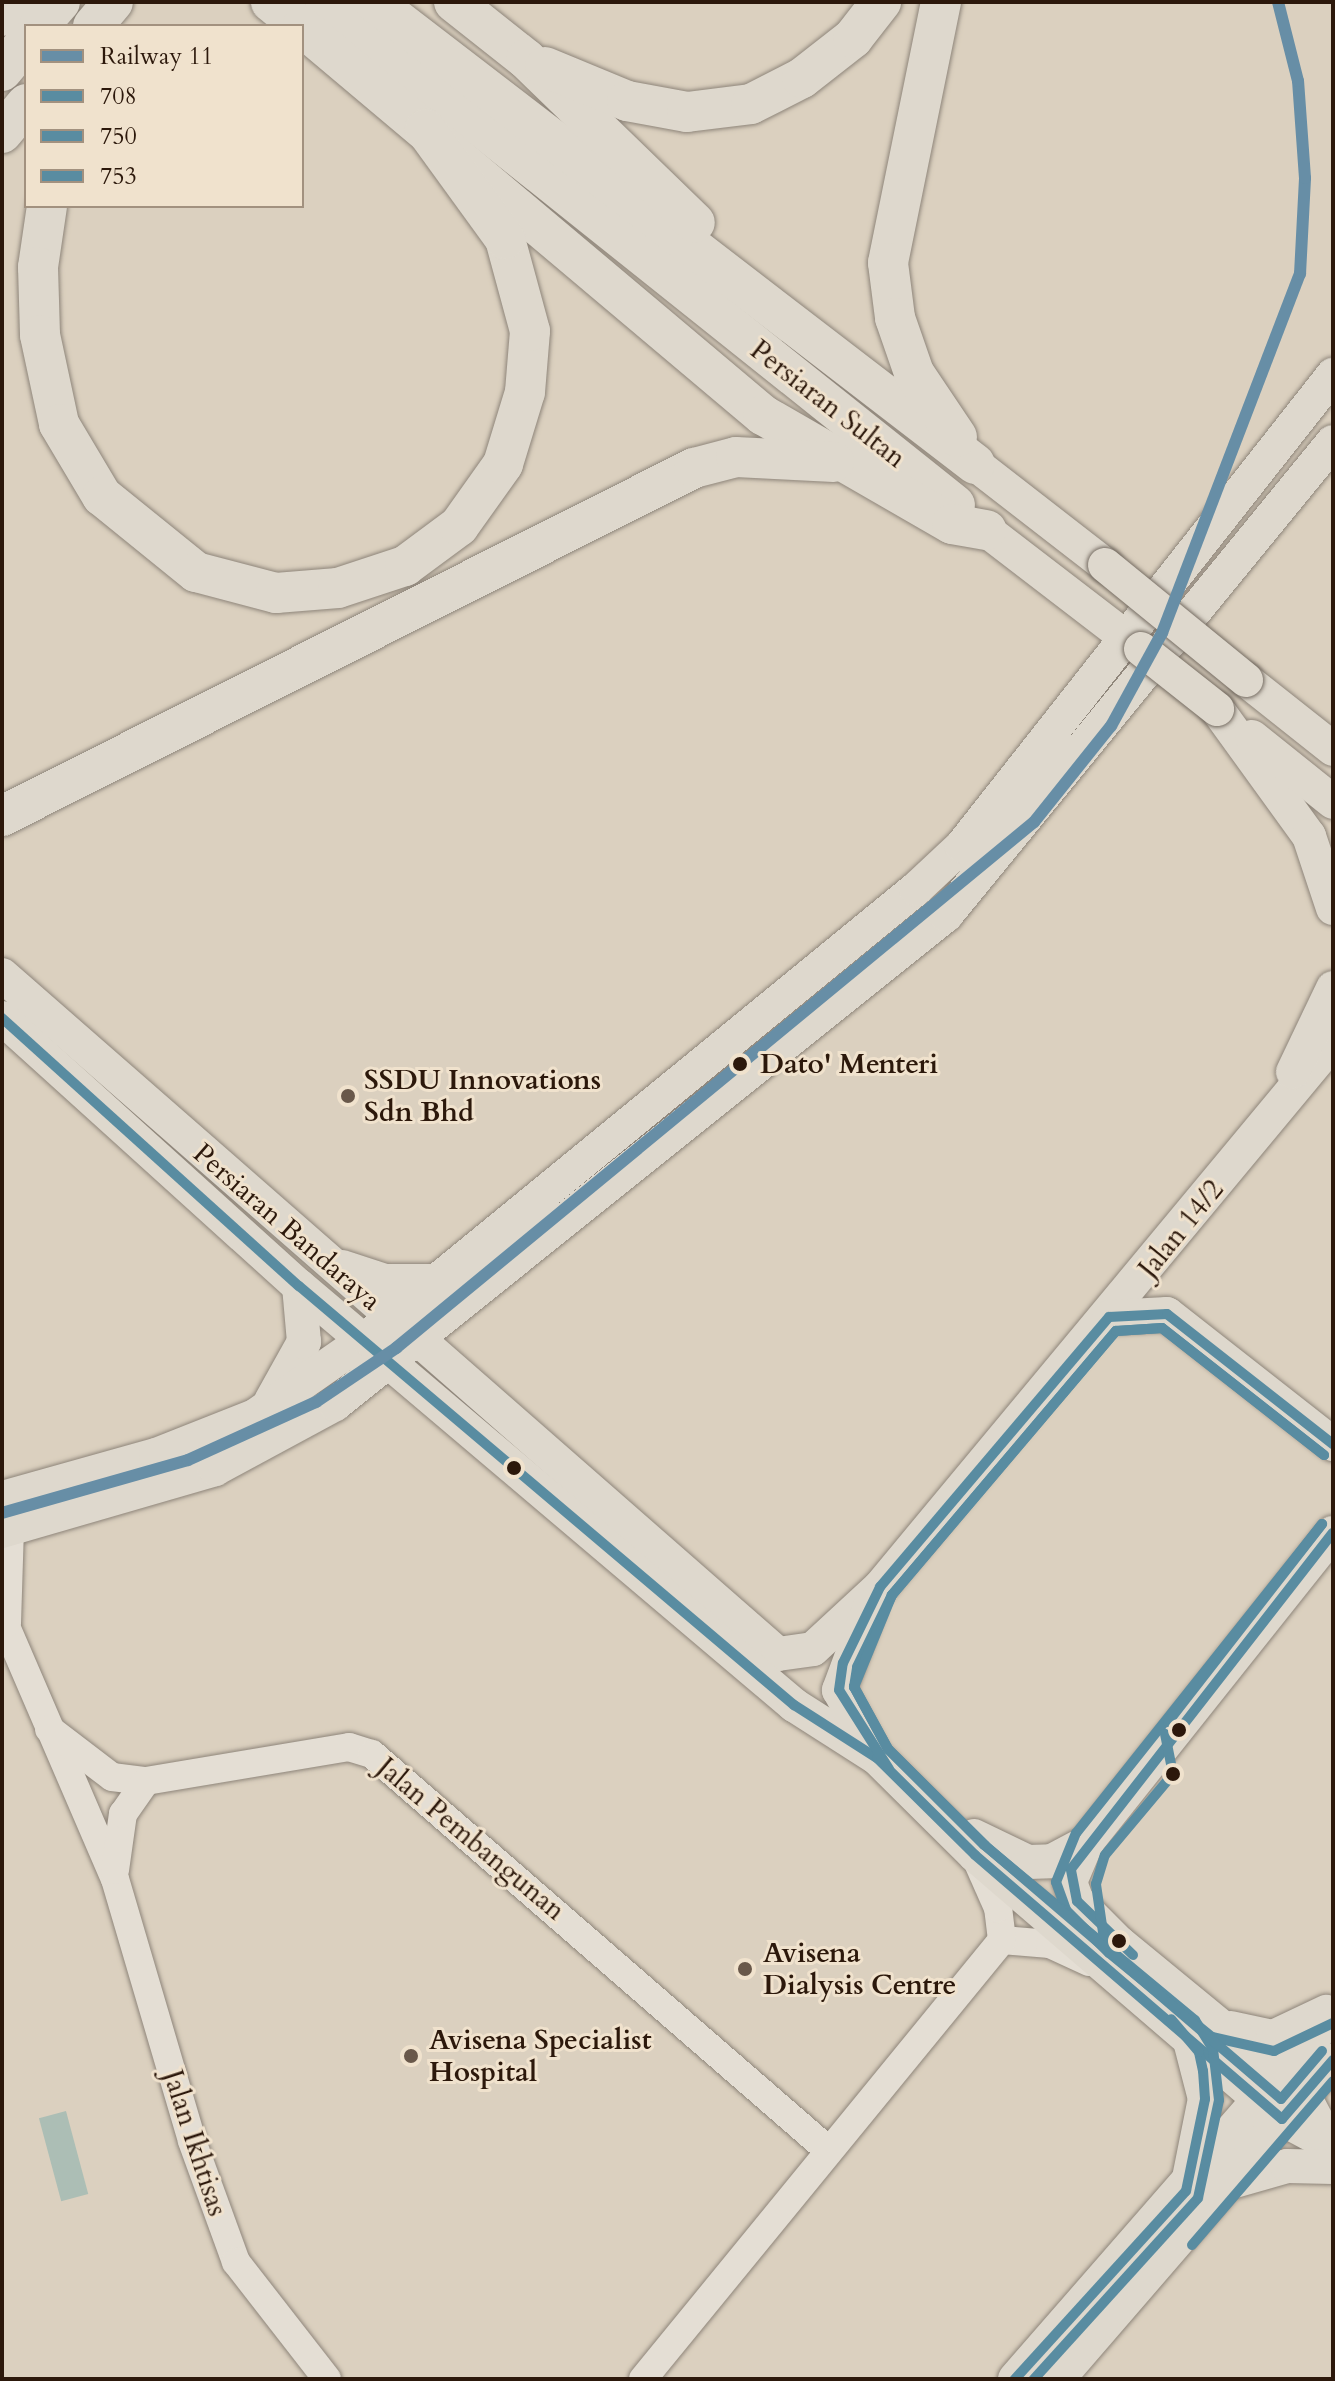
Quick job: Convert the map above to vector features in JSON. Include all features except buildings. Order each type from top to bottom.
[{"type":"highway","points":[[2,71],[14,19],[60,2]]},
{"type":"highway","points":[[95,24],[113,2]]},
{"type":"highway","points":[[271,2],[299,24]]},
{"type":"highway","name":"Persiaran Sultan","points":[[325,2],[986,530]]},
{"type":"highway","name":"Persiaran Sultan","points":[[374,2],[795,331],[975,464]]},
{"type":"highway","points":[[454,2],[526,59],[738,263],[795,331]]},
{"type":"highway","points":[[526,59],[627,101],[687,112],[751,104],[802,78],[853,38],[881,2]]},
{"type":"highway","points":[[942,10],[888,263],[895,318],[914,373],[975,464]]},
{"type":"highway","points":[[304,28],[712,375],[834,462],[952,524],[986,530]]},
{"type":"highway","points":[[2,133],[24,106]]},
{"type":"highway","points":[[47,208],[38,267],[40,335],[59,424],[102,496],[196,572],[276,593],[338,588],[405,566],[459,526],[503,464],[525,392],[530,331],[505,239],[425,129]]},
{"type":"highway","points":[[2,816],[694,468],[736,457],[834,462]]},
{"type":"main road","points":[[5,1519],[266,1408],[380,1328],[962,846],[1333,375]]},
{"type":"main road","points":[[5,1519],[215,1469],[348,1395],[408,1352],[946,915],[1333,442]]},
{"type":"main road","name":"Persiaran Sultan","points":[[975,464],[1333,749]]},
{"type":"main road","name":"Persiaran Sultan","points":[[986,530],[1078,599],[1333,802]]},
{"type":"main road","points":[[1217,709],[1309,836],[1333,908]]},
{"type":"main road","points":[[1284,712],[1333,726]]},
{"type":"main road","name":"Persiaran Bandaraya","points":[[2,975],[323,1259],[380,1328],[754,1635]]},
{"type":"main road","points":[[1266,1126],[1333,988]]},
{"type":"main road","name":"Persiaran Bandaraya","points":[[2,1018],[299,1286],[380,1328]]},
{"type":"main road","name":"Jalan 14/2","points":[[754,1635],[778,1654],[813,1649],[880,1587],[1109,1317],[1333,1042]]},
{"type":"main road","points":[[323,1259],[385,1281],[438,1281]]},
{"type":"main road","points":[[348,1395],[406,1390],[457,1393],[465,1323],[521,1260]]},
{"type":"main road","points":[[266,1408],[304,1342],[299,1286]]},
{"type":"main road","points":[[1109,1317],[1167,1314],[1333,1444]]},
{"type":"main road","name":"Persiaran Bandaraya","points":[[457,1393],[794,1705],[877,1758],[945,1820],[975,1855],[1118,1975],[1186,2031],[1283,2097]]},
{"type":"main road","points":[[945,1820],[1028,1862],[1052,1861],[1087,1842],[1333,1533]]},
{"type":"main road","points":[[877,1758],[839,1690],[843,1663],[880,1587]]},
{"type":"main road","name":"Persiaran Bandaraya","points":[[1087,1842],[1071,1869],[1077,1901],[1219,2025],[1331,2151]]},
{"type":"main road","points":[[1219,2025],[1273,2037],[1333,2007]]},
{"type":"main road","points":[[1058,2379],[1227,2183],[1333,2014]]},
{"type":"main road","points":[[1186,2031],[1199,2052],[1205,2099],[1186,2191]]},
{"type":"main road","points":[[1015,2379],[1186,2191],[1283,2097],[1333,2060]]},
{"type":"main road","points":[[1227,2183],[1331,2151]]},
{"type":"street","points":[[4,1620],[5,1519]]},
{"type":"street","name":"Jalan Ikhtisas","points":[[4,1620],[115,1879],[192,2141],[236,2262],[327,2379]]},
{"type":"street","name":"Jalan Pembangunan","points":[[49,1729],[112,1777],[146,1781],[349,1747],[372,1754],[828,2150]]},
{"type":"street","name":"Jalan Ikhtisas","points":[[115,1879],[123,1814],[146,1781]]},
{"type":"street","points":[[643,2379],[1002,1940],[998,1908],[975,1855]]},
{"type":"street","points":[[1002,1940],[1050,1944],[1118,1975]]},
{"type":"shaded area","points":[[66,2111],[88,2194],[61,2201],[39,2118]]},
{"type":"rail line","name":"11","points":[[2,1513],[188,1460],[316,1402],[396,1348],[1034,822],[1111,726],[1162,633],[1300,274],[1305,178],[1298,81],[1278,2]]},
{"type":"transit line","name":"708","points":[[2,1018],[299,1286],[794,1705],[877,1758],[975,1855],[1282,2119],[1333,2060]]},
{"type":"transit line","name":"708","points":[[1109,1317],[1167,1314],[1333,1444]]},
{"type":"transit line","name":"708","points":[[889,1769],[839,1690],[843,1663],[880,1587],[1109,1317]]},
{"type":"transit line","name":"750","points":[[1034,2379],[1198,2198],[1219,2100],[1213,2049],[1195,2020],[984,1845],[888,1749],[854,1687],[857,1667],[892,1595],[1116,1331],[1162,1328],[1324,1455]]},
{"type":"transit line","name":"753","points":[[1322,2051],[1281,2099],[985,1845],[888,1749],[854,1687],[892,1595],[1116,1331],[1162,1328],[1324,1455]]},
{"type":"transit line","name":"750","points":[[1322,1524],[1076,1833],[1056,1882],[1066,1910],[1109,1953],[1212,2037],[1274,2051],[1333,2023]]},
{"type":"transit line","name":"753","points":[[1168,1722],[1322,1524]]},
{"type":"transit line","name":"708","points":[[1133,1955],[1077,1901],[1071,1869],[1333,1533]]},
{"type":"transit line","name":"753","points":[[1105,1946],[1096,1884],[1105,1855],[1173,1774],[1165,1734]]},
{"type":"transit line","name":"708","points":[[1015,2379],[1186,2191],[1205,2099],[1203,2071],[1199,2052],[1171,2019]]},
{"type":"transit line","name":"750","points":[[1192,2245],[1333,2081]]},
{"type":"place","name":"Dato' Menteri","points":[[740,1064]]},
{"type":"place","name":"SSDU Innovations Sdn Bhd","points":[[348,1096]]},
{"type":"place","name":"Avisena Dialysis Centre","points":[[745,1969]]},
{"type":"place","name":"Avisena Specialist Hospital","points":[[411,2056]]}]
